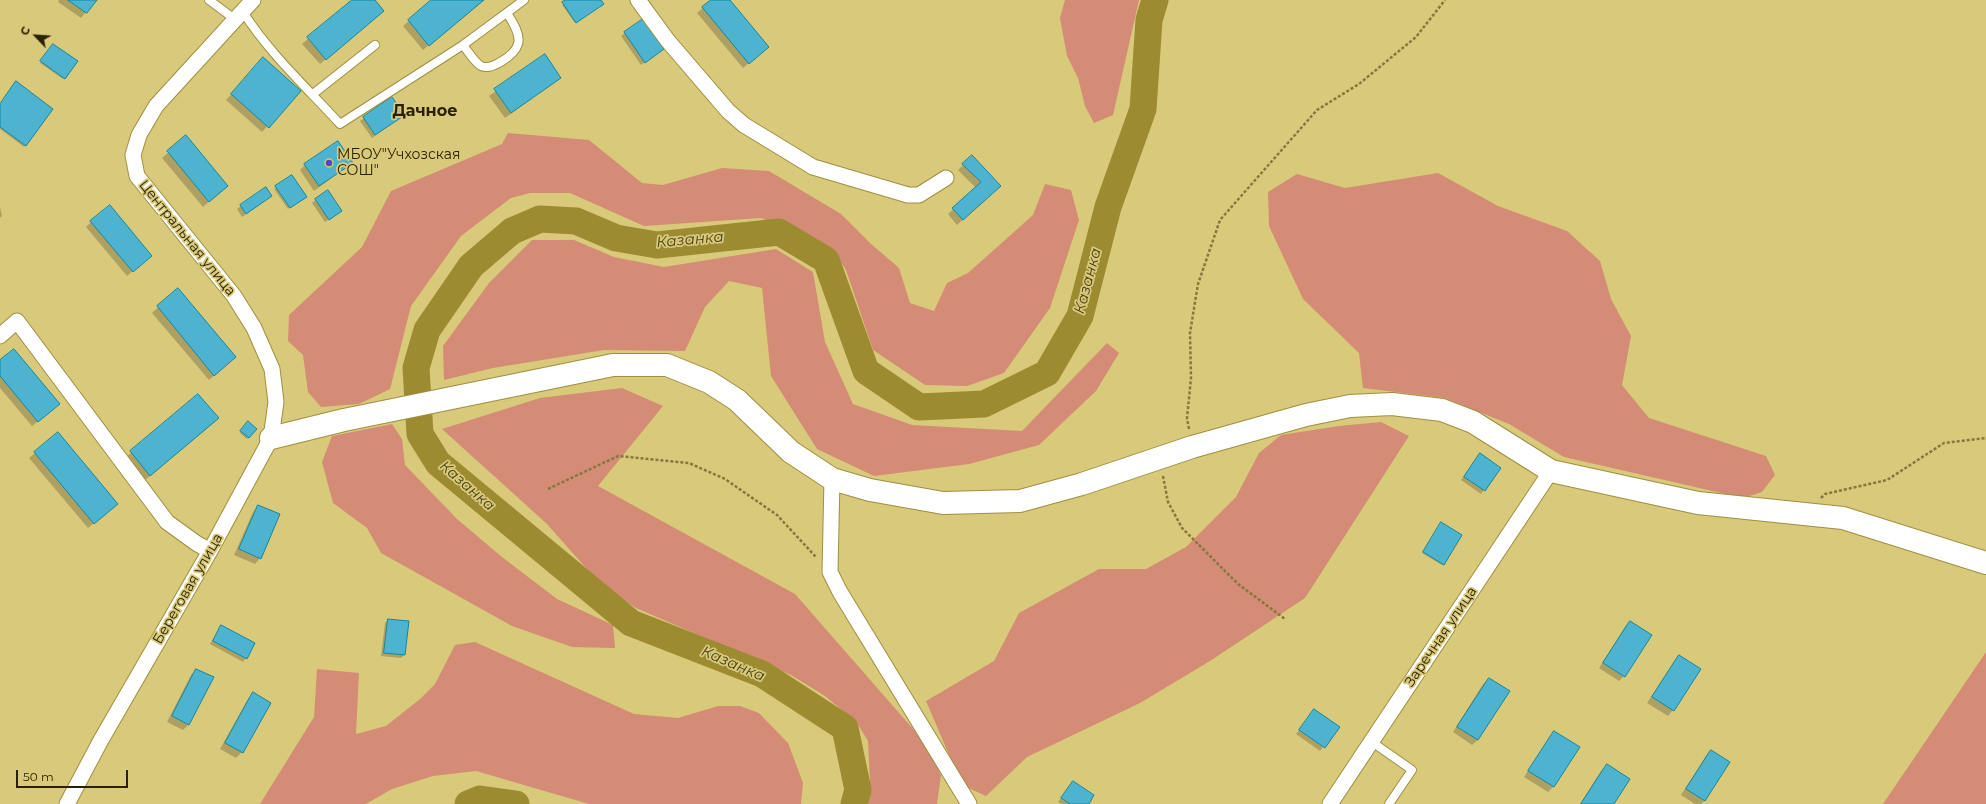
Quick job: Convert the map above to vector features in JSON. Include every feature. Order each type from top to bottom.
[{"type":"street","name":"Центральная улица","points":[[253,0],[156,106],[139,135],[133,155],[138,176],[234,296],[254,328],[272,369],[276,402],[271,438]]},
{"type":"street","points":[[638,0],[668,41],[723,105],[755,134],[813,167],[908,195],[919,195],[946,178]]},
{"type":"street","points":[[0,336],[16,321],[167,522],[210,551]]},
{"type":"street","points":[[271,438],[344,420],[613,365],[667,365],[709,382],[737,400],[791,452],[832,479],[870,490],[943,502],[1020,501],[1082,484],[1192,447],[1306,415],[1350,406],[1392,404],[1442,410],[1474,422],[1551,471],[1698,502],[1843,518],[1986,563]]},
{"type":"street","name":"Береговая улица","points":[[67,804],[101,740],[210,551],[271,438]]},
{"type":"street","name":"Заречная улица","points":[[1330,804],[1551,471]]},
{"type":"street","points":[[832,479],[830,572],[840,592],[968,804]]},
{"type":"lane","points":[[209,0],[239,16],[255,31],[278,59],[340,124],[463,45],[524,0]]},
{"type":"lane","points":[[463,45],[479,65],[486,68],[493,67],[514,52],[519,44],[518,34],[507,13]]},
{"type":"lane","points":[[313,94],[375,45]]},
{"type":"lane","points":[[1372,742],[1412,770],[1389,804]]},
{"type":"path","points":[[1192,447],[1187,418],[1191,378],[1190,333],[1198,284],[1220,220],[1317,110],[1359,84],[1416,37],[1445,0]]},
{"type":"path","points":[[1802,514],[1825,494],[1887,480],[1944,443],[1986,438]]},
{"type":"path","points":[[548,489],[618,456],[689,463],[725,479],[777,515],[830,572]]},
{"type":"path","points":[[1160,458],[1168,502],[1182,528],[1238,584],[1285,619]]},
{"type":"shaded area","points":[[1065,0],[1139,0],[1113,115],[1094,123],[1085,106],[1078,78],[1067,56],[1060,18]]},
{"type":"shaded area","points":[[508,133],[589,140],[642,183],[663,185],[722,168],[769,171],[841,214],[870,243],[899,268],[910,303],[934,311],[947,283],[968,273],[1033,215],[1045,184],[1071,190],[1079,220],[1050,308],[1004,373],[967,386],[925,385],[873,350],[846,270],[834,252],[817,241],[761,218],[644,226],[570,193],[530,193],[511,198],[461,236],[411,306],[390,389],[359,404],[321,407],[308,392],[303,355],[288,341],[289,315],[362,247],[391,191],[502,144]]},
{"type":"shaded area","points":[[1438,173],[1498,206],[1567,231],[1600,261],[1611,299],[1631,336],[1622,385],[1649,418],[1766,456],[1775,475],[1762,492],[1743,498],[1564,457],[1509,424],[1445,398],[1363,388],[1359,353],[1303,299],[1269,226],[1268,192],[1297,174],[1345,188]]},
{"type":"shaded area","points":[[532,240],[574,240],[614,257],[664,267],[776,249],[813,272],[825,342],[853,404],[912,425],[1022,431],[1107,343],[1119,353],[1096,391],[1039,445],[969,464],[874,476],[817,449],[771,376],[762,288],[729,281],[705,307],[685,351],[604,350],[493,368],[444,380],[443,346],[489,283]]},
{"type":"shaded area","points":[[622,388],[663,406],[598,486],[795,594],[921,738],[941,775],[937,804],[867,804],[870,783],[868,741],[857,723],[825,696],[791,675],[636,608],[601,585],[547,524],[442,429],[540,398]]},
{"type":"shaded area","points":[[1381,422],[1409,436],[1305,598],[1210,661],[1140,703],[1027,757],[986,796],[962,785],[926,701],[994,661],[1019,613],[1099,569],[1146,569],[1186,547],[1236,497],[1259,453],[1281,435],[1339,426]]},
{"type":"shaded area","points":[[392,424],[402,439],[405,465],[457,519],[502,557],[557,599],[613,625],[615,648],[572,647],[512,626],[381,553],[367,528],[333,503],[322,462],[332,436]]},
{"type":"shaded area","points":[[475,642],[634,714],[678,718],[718,706],[740,706],[759,713],[788,743],[803,783],[801,804],[589,804],[476,771],[433,776],[392,789],[366,804],[260,804],[314,717],[317,669],[359,673],[356,734],[386,726],[420,699],[435,684],[455,645]]},
{"type":"shaded area","points":[[1986,652],[1986,804],[1883,804]]},
{"type":"building","points":[[68,0],[97,0],[87,13]]},
{"type":"building","points":[[352,0],[375,0],[384,11],[326,60],[307,37]]},
{"type":"building","points":[[431,0],[484,0],[429,46],[408,20]]},
{"type":"building","points":[[566,0],[601,0],[604,4],[576,23],[562,2]]},
{"type":"building","points":[[711,0],[730,0],[769,47],[749,64],[702,7]]},
{"type":"building","points":[[643,19],[664,49],[645,63],[624,32]]},
{"type":"building","points":[[53,44],[78,61],[65,79],[40,61]]},
{"type":"building","points":[[545,54],[561,78],[511,113],[494,89]]},
{"type":"building","points":[[263,57],[301,91],[269,128],[231,94]]},
{"type":"building","points":[[16,81],[53,109],[26,146],[0,127],[0,104]]},
{"type":"building","points":[[392,97],[405,115],[375,135],[363,117]]},
{"type":"building","points":[[186,135],[228,186],[209,202],[167,151]]},
{"type":"building","name":"МБОУ\"Учхозская СОШ\"","points":[[338,141],[353,163],[319,186],[304,164]]},
{"type":"building","points":[[972,155],[1001,186],[963,220],[952,208],[981,182],[962,164]]},
{"type":"building","points":[[292,175],[307,197],[290,208],[275,186]]},
{"type":"building","points":[[266,187],[272,196],[246,214],[240,205]]},
{"type":"building","points":[[328,190],[342,211],[329,220],[315,199]]},
{"type":"building","points":[[110,205],[152,256],[133,272],[90,221]]},
{"type":"building","points":[[178,288],[236,357],[214,376],[157,306]]},
{"type":"building","points":[[14,349],[60,404],[38,422],[0,376],[0,360]]},
{"type":"building","points":[[198,394],[219,418],[150,476],[130,451]]},
{"type":"building","points":[[248,421],[257,429],[249,438],[240,431]]},
{"type":"building","points":[[58,432],[118,504],[94,524],[34,452]]},
{"type":"building","points":[[1480,453],[1501,468],[1485,491],[1464,477]]},
{"type":"building","points":[[258,505],[280,514],[261,559],[239,549]]},
{"type":"building","points":[[1441,522],[1462,535],[1444,565],[1423,552]]},
{"type":"building","points":[[388,619],[409,621],[405,655],[384,653]]},
{"type":"building","points":[[1630,621],[1652,635],[1625,677],[1603,663]]},
{"type":"building","points":[[221,625],[255,643],[247,659],[213,641]]},
{"type":"building","points":[[1679,655],[1701,669],[1674,711],[1652,697]]},
{"type":"building","points":[[196,669],[214,677],[189,725],[172,716]]},
{"type":"building","points":[[1489,678],[1510,691],[1478,740],[1457,727]]},
{"type":"building","points":[[253,692],[271,703],[243,753],[225,743]]},
{"type":"building","points":[[1314,709],[1340,727],[1325,748],[1299,730]]},
{"type":"building","points":[[1554,731],[1580,747],[1554,787],[1528,771]]},
{"type":"building","points":[[1711,750],[1730,762],[1705,801],[1686,789]]},
{"type":"building","points":[[1607,764],[1630,779],[1614,804],[1581,804]]},
{"type":"building","points":[[1073,781],[1094,795],[1089,804],[1070,804],[1061,798]]},
{"type":"waterway","name":"Казанка","points":[[854,804],[858,790],[845,728],[762,674],[631,623],[438,463],[420,434],[416,368],[427,330],[471,266],[512,231],[540,219],[576,221],[616,238],[657,245],[779,232],[826,260],[866,371],[919,407],[984,404],[1047,373],[1080,316],[1108,207],[1143,109],[1149,20],[1155,0]]},
{"type":"waterway","name":"Казанка","points":[[468,804],[480,799],[516,804]]},
{"type":"place","name":"МБОУ\"Учхозская СОШ\"","points":[[329,163]]},
{"type":"district","name":"Дачное","points":[[425,111]]}]
